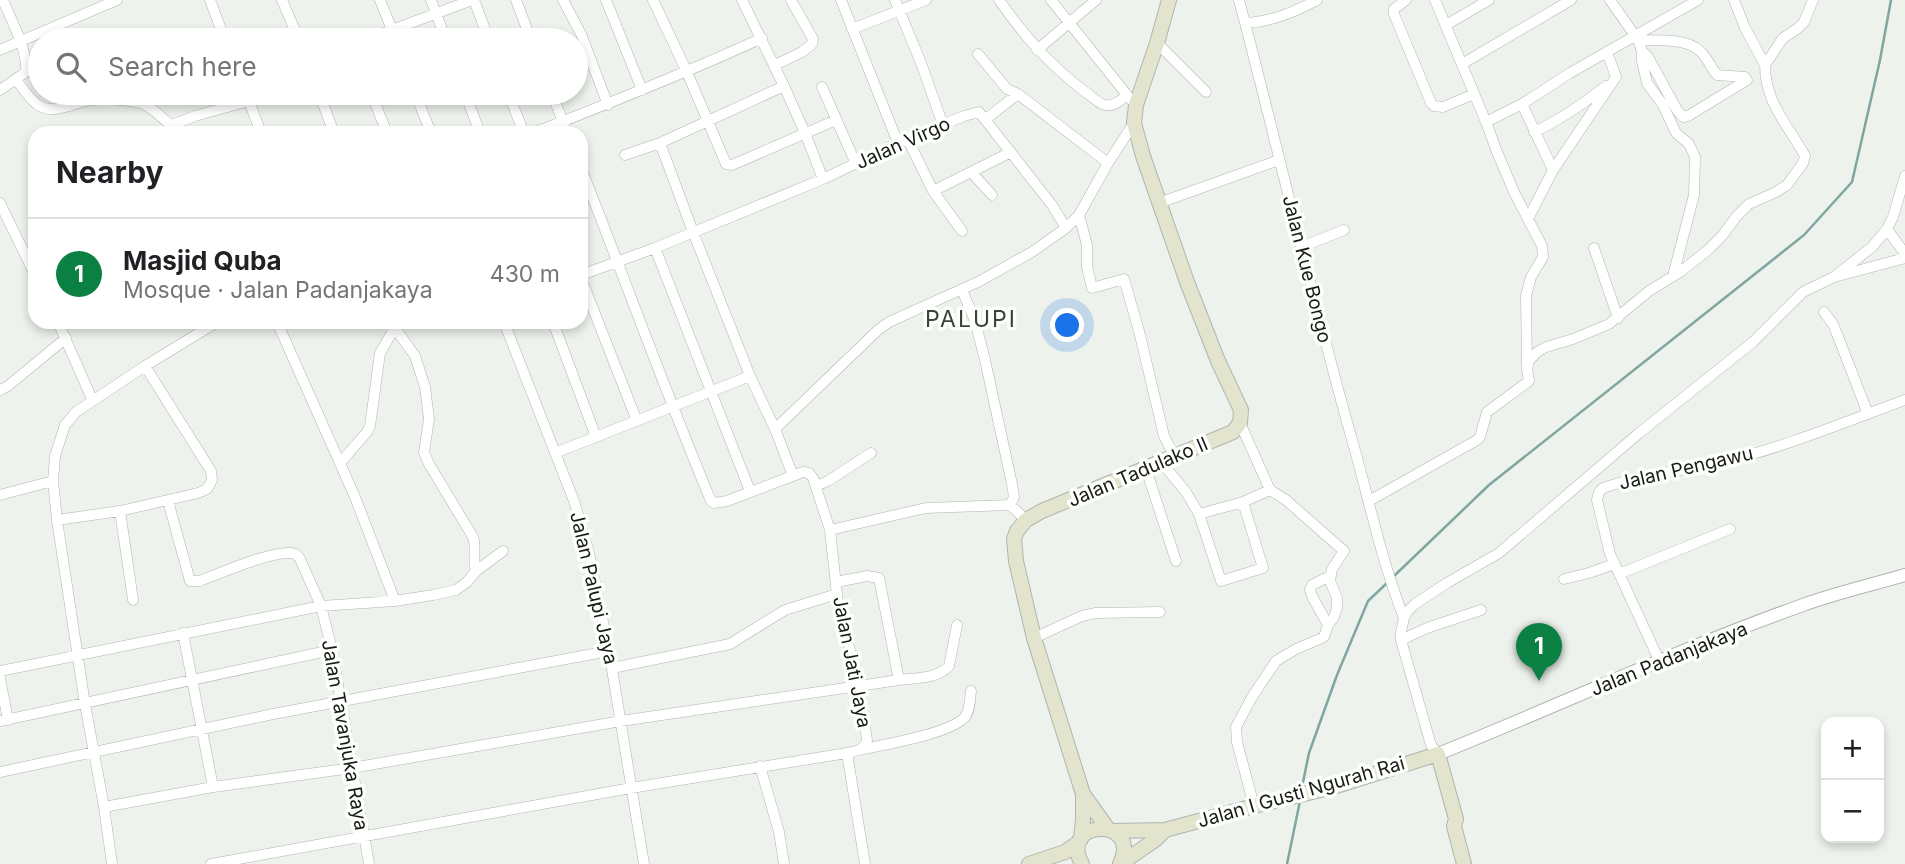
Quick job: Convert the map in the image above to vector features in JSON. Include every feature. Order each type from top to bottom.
[{"type":"main road","points":[[1169,0],[1157,43],[1131,100],[1134,123],[1159,203],[1218,361],[1241,410],[1240,423]]},
{"type":"main road","name":"Jalan Tadulako II","points":[[1026,520],[1233,432],[1240,423]]},
{"type":"main road","points":[[1026,520],[1017,531],[1014,548],[1034,638],[1083,794],[1078,855],[1082,864]]},
{"type":"main road","points":[[1433,752],[1456,819],[1454,826],[1464,864]]},
{"type":"main road","name":"Jalan I Gusti Ngurah Rai","points":[[1111,830],[1165,830],[1333,787],[1433,752]]},
{"type":"main road","points":[[1083,794],[1122,842],[1124,850],[1120,864]]},
{"type":"main road","points":[[1029,864],[1065,852],[1096,828],[1111,830]]},
{"type":"main road","name":"Jalan I Gusti Ngurah Rai","points":[[1120,864],[1165,830]]},
{"type":"street","points":[[0,90],[26,72],[27,64],[3,0]]},
{"type":"street","points":[[52,28],[117,0]]},
{"type":"street","points":[[209,0],[220,28]]},
{"type":"street","points":[[282,0],[294,28]]},
{"type":"street","points":[[380,0],[391,28]]},
{"type":"street","points":[[430,0],[442,28]]},
{"type":"street","points":[[407,28],[436,13],[473,0],[484,28]]},
{"type":"street","points":[[516,0],[526,28]]},
{"type":"street","points":[[563,0],[578,28]]},
{"type":"street","points":[[606,0],[642,90]]},
{"type":"street","points":[[653,0],[729,166],[836,120]]},
{"type":"street","points":[[742,0],[775,65],[822,179]]},
{"type":"street","points":[[775,65],[812,44],[813,39],[791,0]]},
{"type":"street","points":[[841,0],[903,141],[933,191],[962,231]]},
{"type":"street","points":[[895,0],[943,125]]},
{"type":"street","points":[[852,29],[926,0]]},
{"type":"street","points":[[999,0],[1038,50],[1069,79],[1102,104],[1131,100],[1051,0]]},
{"type":"street","points":[[1038,50],[1096,0]]},
{"type":"street","name":"Jalan Kue Bongo","points":[[1239,0],[1336,386],[1385,563],[1404,618]]},
{"type":"street","points":[[1245,23],[1267,20],[1317,0]]},
{"type":"street","points":[[1406,0],[1394,9],[1394,14],[1431,103],[1434,107],[1443,107],[1474,94]]},
{"type":"street","points":[[1369,500],[1477,440],[1487,412],[1529,381],[1526,296],[1531,276],[1543,257],[1541,241],[1497,152],[1435,0]]},
{"type":"street","points":[[1446,25],[1489,0]]},
{"type":"street","points":[[1462,64],[1571,0]]},
{"type":"street","points":[[1610,0],[1683,117],[1746,80],[1717,75],[1701,51],[1694,47],[1665,40],[1636,38]]},
{"type":"street","points":[[1486,122],[1522,104],[1699,0]]},
{"type":"street","points":[[1527,369],[1532,357],[1546,347],[1573,339],[1618,318],[1719,239],[1749,204],[1787,185],[1805,160],[1771,98],[1765,65],[1745,28],[1734,0]]},
{"type":"street","points":[[1765,65],[1783,38],[1804,22],[1813,0]]},
{"type":"street","points":[[552,126],[687,72],[762,38]]},
{"type":"street","points":[[0,50],[28,39]]},
{"type":"street","points":[[1157,43],[1206,92]]},
{"type":"street","points":[[1642,51],[1647,83],[1663,104],[1676,133],[1689,144],[1695,158],[1694,195],[1673,276]]},
{"type":"street","points":[[588,52],[608,105]]},
{"type":"street","points":[[1528,219],[1553,170],[1616,77],[1607,52]]},
{"type":"street","points":[[978,54],[1007,89],[1018,94],[1108,163]]},
{"type":"street","points":[[16,80],[28,96]]},
{"type":"street","points":[[1534,132],[1577,109],[1612,82]]},
{"type":"street","points":[[625,155],[660,143],[784,86]]},
{"type":"street","points":[[822,87],[856,164]]},
{"type":"street","points":[[1018,94],[986,119],[1052,205],[1066,228]]},
{"type":"street","points":[[1522,104],[1553,170]]},
{"type":"street","points":[[40,105],[46,109],[57,109],[70,105]]},
{"type":"street","points":[[145,105],[172,125],[225,105]]},
{"type":"street","points":[[250,105],[258,126]]},
{"type":"street","points":[[324,105],[331,126]]},
{"type":"street","points":[[376,105],[384,126]]},
{"type":"street","points":[[420,105],[428,126]]},
{"type":"street","points":[[470,105],[477,126]]},
{"type":"street","points":[[514,105],[521,126]]},
{"type":"street","points":[[557,105],[564,126]]},
{"type":"street","name":"Jalan Virgo","points":[[588,274],[822,179],[943,125],[979,112],[986,119]]},
{"type":"street","points":[[775,429],[878,330],[898,317],[962,290],[1032,252],[1066,228],[1079,215],[1134,123]]},
{"type":"street","points":[[660,143],[750,376],[793,476]]},
{"type":"street","points":[[933,191],[1011,152]]},
{"type":"street","points":[[1159,203],[1279,160]]},
{"type":"street","points":[[971,172],[992,195]]},
{"type":"street","points":[[1834,277],[1872,247],[1887,229],[1905,176]]},
{"type":"street","points":[[588,186],[672,407],[711,501],[722,503],[803,472],[812,475],[830,530],[926,508],[1010,505],[1026,520]]},
{"type":"street","points":[[0,203],[28,261]]},
{"type":"street","points":[[1079,215],[1087,245],[1087,267],[1092,288],[1124,279],[1139,331],[1168,460],[1199,514],[1222,582],[1263,568],[1243,502]]},
{"type":"street","points":[[1433,752],[1401,640],[1407,612],[1447,583],[1499,553],[1638,434],[1753,342],[1803,292],[1834,277],[1905,256],[1887,229]]},
{"type":"street","points":[[1301,247],[1344,230]]},
{"type":"street","points":[[655,248],[750,491]]},
{"type":"street","points":[[1594,248],[1618,318]]},
{"type":"street","points":[[962,290],[975,321],[985,360],[1012,484],[1014,497],[1010,505]]},
{"type":"street","points":[[588,295],[637,421]]},
{"type":"street","points":[[1824,312],[1833,324],[1868,414]]},
{"type":"street","points":[[62,329],[92,399]]},
{"type":"street","points":[[112,864],[57,520],[53,481],[55,456],[65,425],[76,412],[92,399],[206,329]]},
{"type":"street","points":[[280,329],[340,463],[396,601]]},
{"type":"street","points":[[340,463],[370,426],[380,353],[393,329]]},
{"type":"street","points":[[398,329],[415,356],[425,387],[429,419],[424,452],[473,537],[476,571]]},
{"type":"street","name":"Jalan Palupi Jaya","points":[[507,329],[574,501],[588,549],[609,651],[644,864]]},
{"type":"street","points":[[555,329],[596,437]]},
{"type":"street","points":[[0,390],[66,338]]},
{"type":"street","points":[[57,520],[168,501],[207,489],[211,483],[211,471],[145,366]]},
{"type":"street","points":[[555,453],[750,376]]},
{"type":"street","name":"Jalan Pengawu","points":[[1660,660],[1608,545],[1598,496],[1603,488],[1629,480],[1723,462],[1788,443],[1905,400]]},
{"type":"street","points":[[1240,423],[1270,491],[1286,500],[1344,551],[1330,576],[1337,598],[1337,608],[1324,637],[1276,661],[1252,696],[1236,727],[1237,743],[1254,806]]},
{"type":"street","points":[[816,486],[871,453]]},
{"type":"street","points":[[1146,469],[1176,561]]},
{"type":"street","points":[[1589,477],[1598,496]]},
{"type":"street","points":[[0,495],[53,481]]},
{"type":"street","points":[[1199,514],[1243,502],[1270,491]]},
{"type":"street","name":"Jalan Tavanjuka Raya","points":[[168,501],[190,581],[200,581],[262,558],[292,553],[300,559],[321,606],[332,650],[369,864]]},
{"type":"street","points":[[120,511],[132,600]]},
{"type":"street","points":[[1564,579],[1617,569],[1730,529]]},
{"type":"street","name":"Jalan Jati Jaya","points":[[830,530],[838,604],[859,686],[867,740],[865,746],[859,750],[847,753],[865,864]]},
{"type":"street","points":[[0,671],[321,606],[433,596],[456,590],[503,551]]},
{"type":"street","name":"Jalan Padanjakaya","points":[[1433,752],[1527,718],[1660,660],[1804,605],[1905,575]]},
{"type":"street","points":[[836,582],[867,576],[879,578],[899,680]]},
{"type":"street","points":[[1328,625],[1310,590],[1312,585],[1330,576]]},
{"type":"street","points":[[612,668],[730,644],[785,610],[837,594]]},
{"type":"street","points":[[1401,640],[1427,628],[1481,610]]},
{"type":"street","points":[[1034,638],[1096,612],[1160,612]]},
{"type":"street","points":[[104,807],[352,768],[621,721],[935,675],[947,668],[957,625]]},
{"type":"street","points":[[183,633],[213,788]]},
{"type":"street","points":[[0,678],[4,720],[332,650]]},
{"type":"street","points":[[0,772],[202,729],[609,651]]},
{"type":"street","points":[[859,750],[919,738],[963,720],[967,714],[971,691]]},
{"type":"street","points":[[211,864],[631,788],[847,753]]},
{"type":"street","points":[[761,766],[779,832],[784,864]]},
{"type":"waterway","points":[[1394,576],[1489,485],[1804,235],[1852,182],[1891,0]]},
{"type":"waterway","points":[[1302,787],[1309,753],[1337,675],[1368,601],[1387,583]]},
{"type":"waterway","points":[[1287,864],[1300,801]]},
{"type":"place","name":"Masjid Quba","points":[[1539,681]]},
{"type":"district","name":"PALUPI","points":[[971,319]]}]
